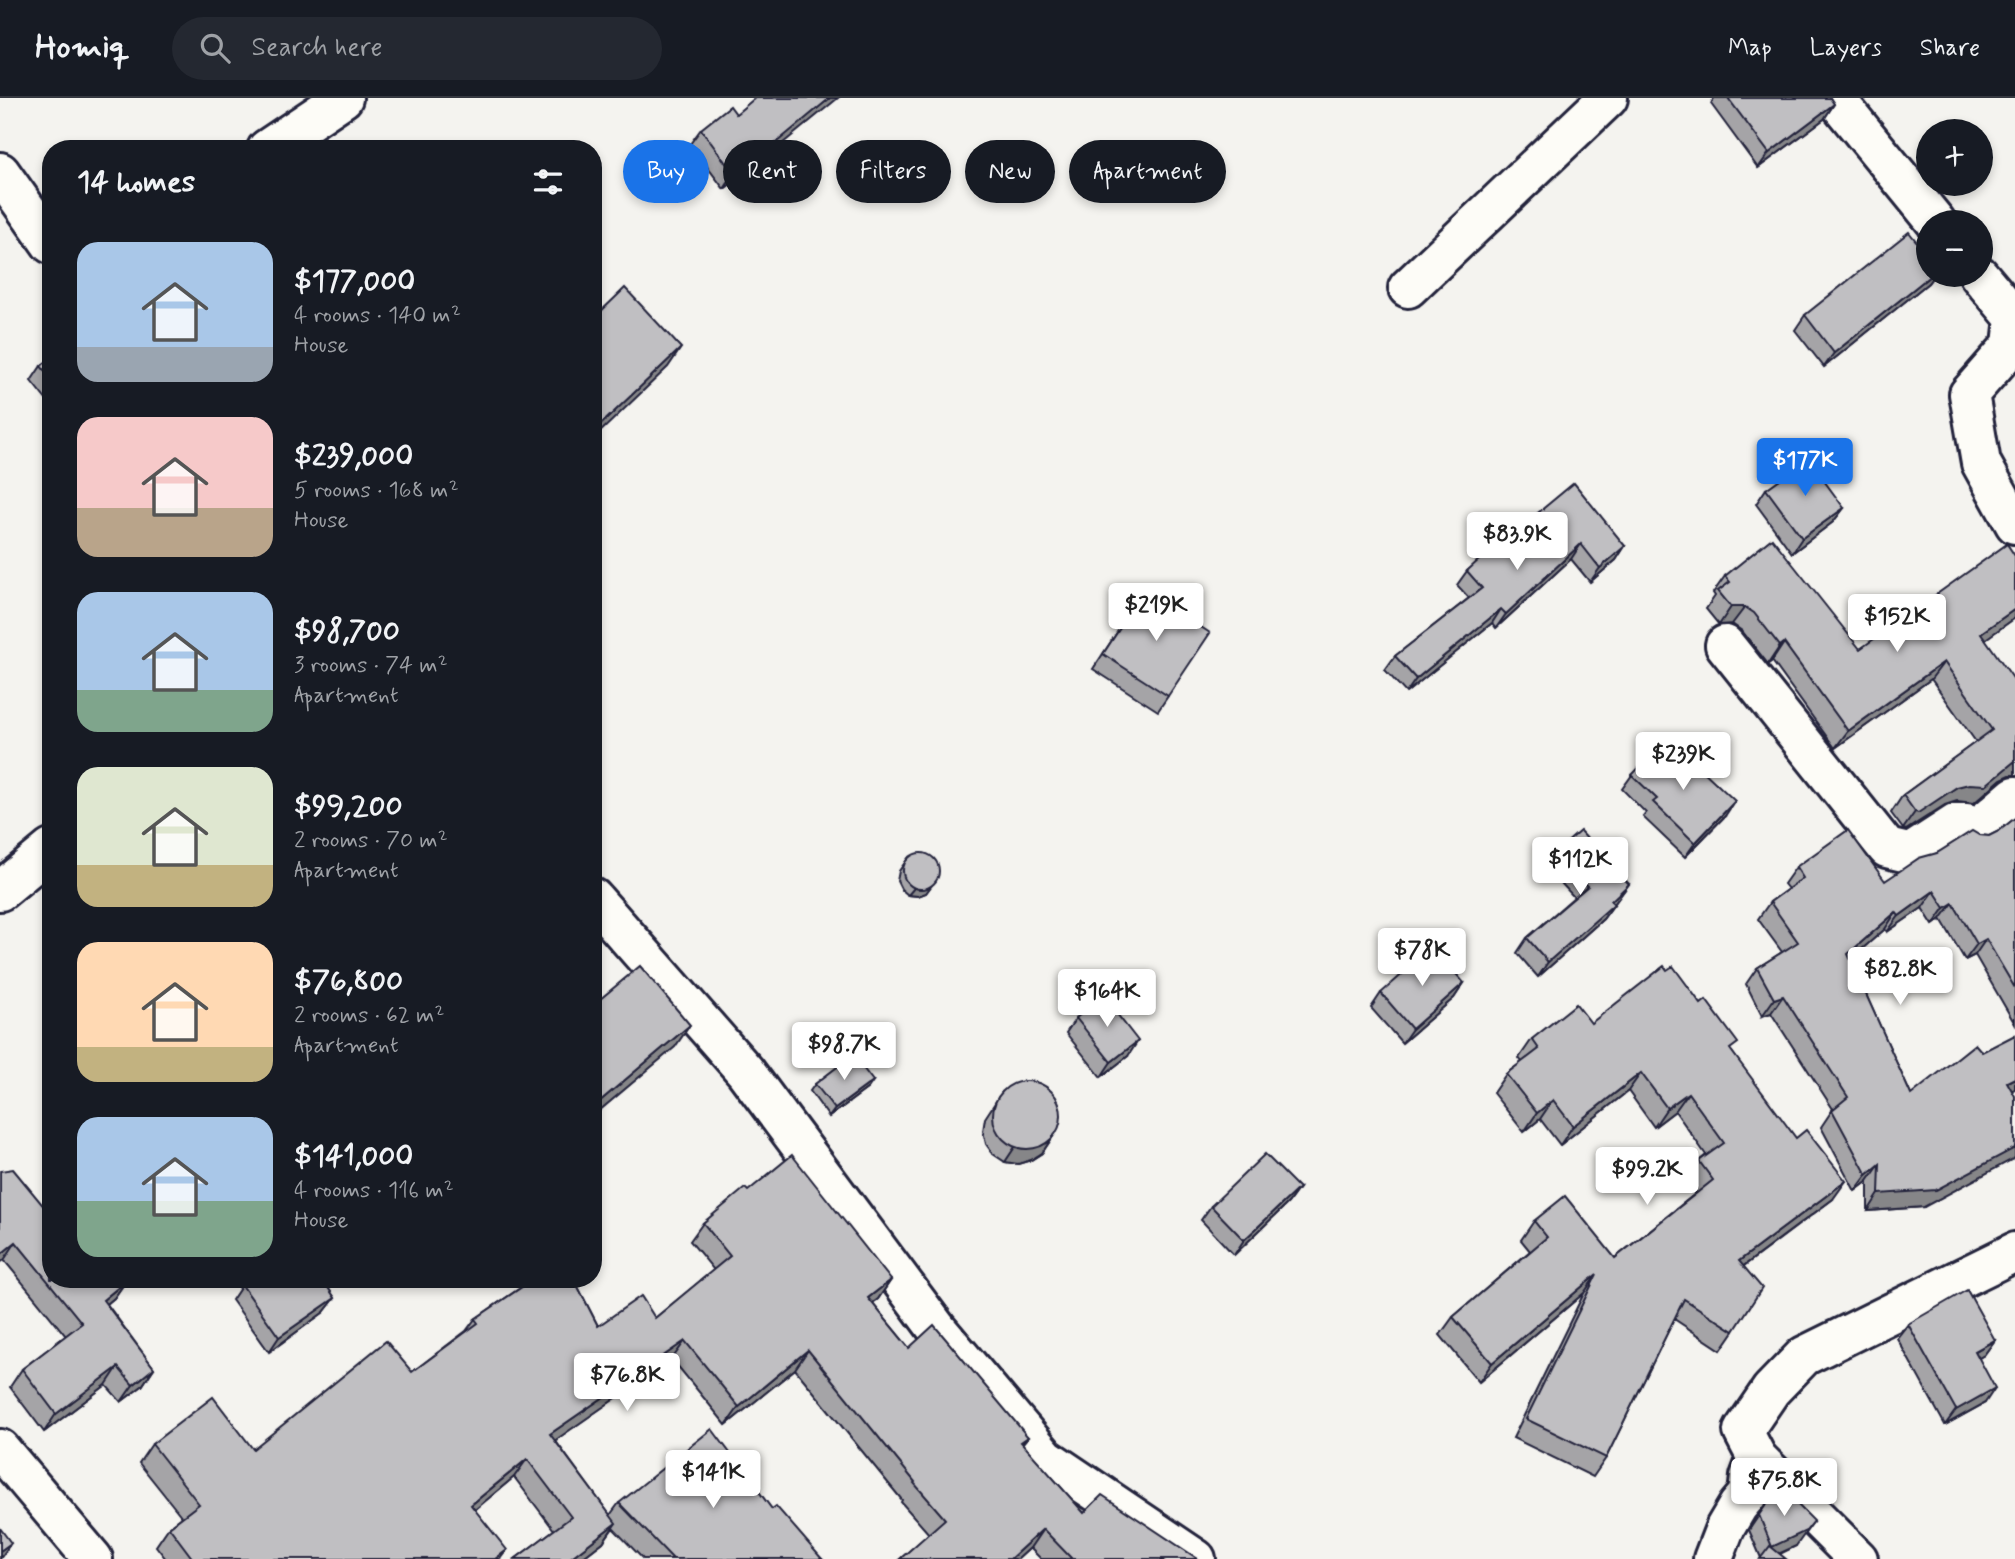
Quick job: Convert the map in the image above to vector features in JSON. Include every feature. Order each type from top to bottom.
[{"type":"street","points":[[280,140],[343,98]]},
{"type":"street","points":[[1835,98],[1926,210]]},
{"type":"street","points":[[1408,288],[1603,100]]},
{"type":"street","points":[[0,172],[42,231]]},
{"type":"street","points":[[1989,287],[2015,318],[2012,345],[1969,394],[1981,463],[2015,524]]},
{"type":"street","points":[[1725,645],[1887,848],[1908,853],[1914,851],[1957,823],[1967,823],[1974,831],[2015,796]]},
{"type":"street","points":[[0,891],[42,856]]},
{"type":"street","points":[[602,908],[745,1071],[937,1329],[1046,1458],[1196,1559]]},
{"type":"street","points":[[1858,1559],[1757,1458],[1743,1432],[1771,1390],[1804,1356],[2015,1252]]},
{"type":"street","points":[[0,1449],[93,1559]]},
{"type":"street","points":[[1713,1559],[1725,1528],[1748,1494],[1750,1477],[1757,1458]]},
{"type":"building","points":[[755,98],[830,98],[779,140],[723,140],[723,159],[701,129],[730,106],[736,114]]},
{"type":"building","points":[[1728,98],[1830,98],[1834,104],[1769,153]]},
{"type":"building","points":[[1909,232],[1916,241],[1916,287],[1834,353],[1805,315]]},
{"type":"building","points":[[625,288],[681,348],[602,423],[602,310]]},
{"type":"building","points":[[1808,459],[1844,508],[1802,538],[1766,489]]},
{"type":"building","points":[[1574,483],[1625,546],[1600,568],[1581,544],[1506,614],[1501,609],[1416,679],[1395,656],[1482,588],[1467,571],[1513,528],[1516,531]]},
{"type":"building","points":[[1772,538],[1860,649],[2007,544],[2015,556],[2015,609],[1981,633],[2015,681],[2015,761],[1986,785],[1969,784],[1957,787],[1918,813],[1915,812],[1903,795],[1992,730],[1944,662],[1848,731],[1784,643],[1780,646],[1754,613],[1745,607],[1731,607],[1718,591],[1730,582],[1725,576]]},
{"type":"building","points":[[1145,590],[1210,633],[1168,696],[1103,654]]},
{"type":"building","points":[[1663,742],[1690,768],[1698,766],[1735,801],[1695,843],[1653,802],[1657,799],[1632,775]]},
{"type":"building","points":[[2015,818],[2015,988],[1986,939],[1977,944],[1953,903],[1945,908],[1934,891],[1899,916],[1896,912],[1848,954],[1911,1095],[1975,1044],[1982,1052],[2015,1035],[2015,1078],[2007,1082],[2015,1096],[2015,1148],[1936,1190],[1879,1194],[1880,1164],[1867,1175],[1832,1110],[1848,1097],[1783,996],[1774,999],[1757,968],[1798,942],[1770,902],[1803,878],[1796,867],[1848,830],[1885,881],[1919,858],[1937,853],[1972,831],[1989,836]]},
{"type":"building","points":[[1580,831],[1629,884],[1611,901],[1614,904],[1548,962],[1527,938],[1588,886],[1556,852]]},
{"type":"building","points":[[921,853],[933,859],[939,871],[933,883],[921,889],[909,883],[903,871],[909,859]]},
{"type":"building","points":[[1433,947],[1464,983],[1412,1029],[1381,993]]},
{"type":"building","points":[[640,966],[690,1025],[602,1099],[602,998]]},
{"type":"building","points":[[1664,966],[1667,970],[1673,966],[1701,1004],[1706,1000],[1738,1043],[1730,1049],[1796,1138],[1806,1130],[1846,1181],[1739,1261],[1762,1288],[1734,1331],[1684,1299],[1606,1458],[1526,1419],[1597,1274],[1492,1363],[1453,1317],[1547,1237],[1534,1221],[1565,1196],[1615,1258],[1713,1180],[1699,1161],[1724,1143],[1688,1093],[1667,1108],[1641,1073],[1573,1126],[1553,1100],[1537,1113],[1506,1074],[1539,1049],[1532,1039],[1576,1004],[1591,1023]]},
{"type":"building","points":[[1103,996],[1138,1041],[1111,1062],[1076,1018]]},
{"type":"building","points":[[853,1055],[873,1081],[835,1109],[815,1084]]},
{"type":"building","points":[[1027,1081],[1040,1084],[1051,1091],[1058,1102],[1061,1115],[1058,1128],[1051,1139],[1040,1146],[1027,1149],[1014,1146],[1003,1139],[996,1128],[993,1115],[996,1102],[1003,1091],[1014,1084]]},
{"type":"building","points":[[1265,1154],[1299,1188],[1244,1240],[1211,1206]]},
{"type":"building","points":[[792,1155],[891,1280],[868,1298],[909,1348],[934,1325],[1028,1437],[1021,1442],[1084,1513],[1102,1495],[1198,1559],[1072,1559],[1043,1529],[1010,1559],[900,1559],[945,1519],[808,1350],[739,1407],[685,1341],[550,1434],[616,1523],[569,1559],[515,1559],[571,1517],[527,1459],[471,1505],[507,1550],[495,1559],[193,1559],[169,1527],[199,1504],[152,1444],[213,1397],[253,1449],[386,1341],[412,1372],[478,1323],[475,1319],[520,1288],[579,1288],[598,1326],[641,1296],[655,1318],[730,1256],[703,1223],[745,1188],[748,1191]]},
{"type":"building","points":[[13,1169],[42,1204],[42,1274],[16,1242],[0,1255],[0,1171]]},
{"type":"building","points":[[53,1288],[118,1288],[103,1300],[154,1368],[133,1385],[118,1367],[56,1414],[22,1369],[82,1323]]},
{"type":"building","points":[[244,1288],[328,1288],[335,1298],[279,1337]]},
{"type":"building","points":[[1967,1290],[1995,1340],[1975,1351],[1995,1388],[1956,1410],[1908,1324]]},
{"type":"building","points":[[712,1429],[772,1509],[776,1506],[822,1559],[673,1559],[619,1503]]},
{"type":"building","points":[[1779,1486],[1814,1521],[1806,1531],[1772,1547],[1759,1515]]},
{"type":"building","points":[[0,1528],[11,1543],[0,1551]]},
{"type":"building","points":[[1770,1546],[1786,1559],[1760,1559]]}]
